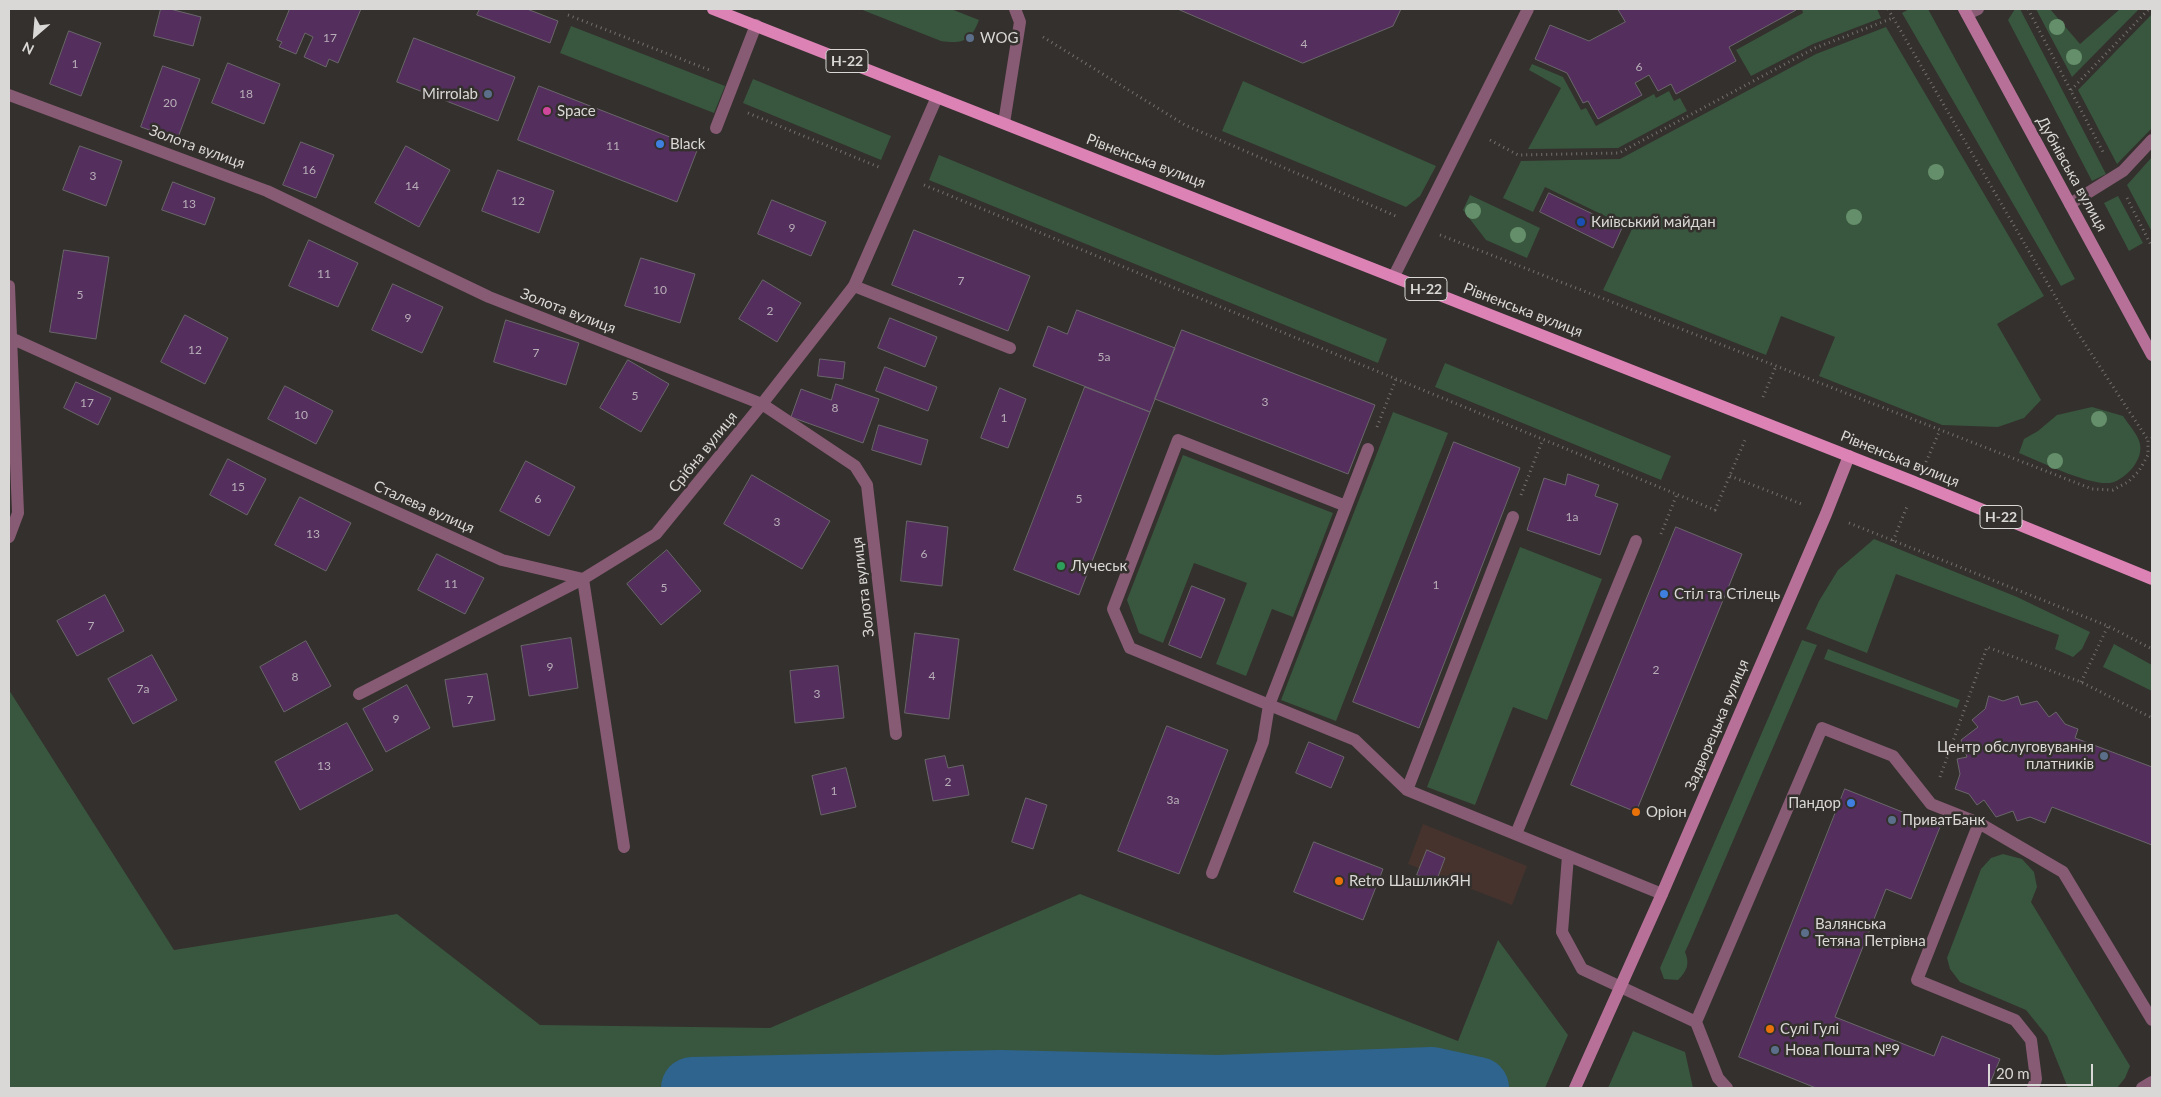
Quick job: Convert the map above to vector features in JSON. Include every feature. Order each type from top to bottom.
[{"type":"main road","name":"Рівненська вулиця","points":[[713,9],[1849,456],[2152,579]]},
{"type":"main road","name":"Дубнівська вулиця","points":[[1970,11],[2070,204],[2152,355]]},
{"type":"main road","name":"Задворецька вулиця","points":[[1575,1088],[1662,894],[1849,456]]},
{"type":"street","points":[[1004,123],[1020,22],[1015,9]]},
{"type":"street","points":[[1394,276],[1528,9]]},
{"type":"street","points":[[716,128],[756,26]]},
{"type":"street","name":"Золота вулиця","points":[[9,95],[267,190],[489,297],[762,404],[855,466],[867,485],[896,734]]},
{"type":"street","name":"Срібна вулиця","points":[[359,694],[583,579],[656,534],[762,404],[854,286],[937,97]]},
{"type":"street","points":[[2070,204],[2123,171],[2152,140]]},
{"type":"street","points":[[9,286],[18,513],[9,537]]},
{"type":"street","points":[[854,286],[1010,348]]},
{"type":"street","name":"Сталева вулиця","points":[[11,338],[502,560],[583,579]]},
{"type":"street","points":[[1346,506],[1178,440],[1113,609],[1130,648],[1355,740],[1407,790],[1662,894]]},
{"type":"street","points":[[1212,873],[1263,742],[1268,705],[1368,449]]},
{"type":"street","points":[[1407,790],[1513,517]]},
{"type":"street","points":[[1516,834],[1636,541]]},
{"type":"street","points":[[583,579],[624,847]]},
{"type":"street","points":[[1696,1022],[1822,728],[1893,756],[1931,804],[1979,823],[2063,872],[2152,1020]]},
{"type":"street","points":[[1979,823],[1917,980],[2015,1020],[2031,1040],[2036,1079],[2033,1088]]},
{"type":"street","points":[[1568,856],[1562,932],[1582,969],[1696,1022],[1718,1078],[1727,1088]]},
{"type":"street","points":[[2142,1088],[2152,1082]]},
{"type":"path","points":[[1020,22],[1185,125],[1418,226],[2092,489],[2113,490],[2128,482],[2139,471],[2148,456],[2148,440],[2066,315],[1888,9]]},
{"type":"path","points":[[2028,9],[2152,247]]},
{"type":"path","points":[[2071,90],[2148,9]]},
{"type":"path","points":[[568,15],[735,80]]},
{"type":"path","points":[[1468,128],[1518,155],[1619,153],[1815,48],[1893,18]]},
{"type":"path","points":[[725,104],[1715,510]]},
{"type":"path","points":[[1368,449],[1396,379]]},
{"type":"path","points":[[2148,440],[2152,438]]},
{"type":"path","points":[[1513,517],[1543,439]]},
{"type":"path","points":[[1636,541],[1655,548],[1677,494]]},
{"type":"path","points":[[1893,540],[2108,626],[2152,649]]},
{"type":"path","points":[[2081,682],[2108,626]]},
{"type":"path","points":[[1931,804],[1987,647],[2081,682],[2152,718]]},
{"type":"shaded area","points":[[1423,824],[1527,866],[1512,905],[1408,864]]},
{"type":"green space","points":[[860,9],[951,9],[979,20],[973,33],[965,40],[949,42],[941,41]]},
{"type":"green space","points":[[1802,9],[1877,9],[1881,18],[1813,44],[1751,76],[1736,50],[1803,13]]},
{"type":"green space","points":[[1909,9],[1928,9],[2075,279],[2061,286],[1902,13]]},
{"type":"green space","points":[[2015,9],[2020,9],[2106,174],[2092,181],[2008,20]]},
{"type":"green space","points":[[2036,9],[2050,9],[2080,44],[2120,9],[2139,9],[2072,77]]},
{"type":"green space","points":[[2152,14],[2152,128],[2117,164],[2078,90]]},
{"type":"green space","points":[[571,26],[725,86],[714,113],[560,53]]},
{"type":"green space","points":[[1886,27],[2044,296],[1997,324],[2041,400],[2024,418],[1998,427],[1942,425],[1819,376],[1835,337],[1781,316],[1766,355],[1603,290],[1632,229],[1545,187],[1533,212],[1503,198],[1521,161],[1620,159],[1816,54]]},
{"type":"green space","points":[[1532,64],[1563,77],[1581,110],[1586,108],[1596,126],[1654,94],[1656,98],[1669,91],[1674,101],[1680,98],[1687,111],[1618,148],[1528,149],[1561,88],[1529,70]]},
{"type":"green space","points":[[753,79],[891,136],[881,160],[743,103]]},
{"type":"green space","points":[[1243,81],[1436,166],[1420,196],[1406,207],[1222,131]]},
{"type":"green space","points":[[939,155],[1387,339],[1378,363],[929,180]]},
{"type":"green space","points":[[2152,157],[2152,232],[2127,185]]},
{"type":"green space","points":[[1470,195],[1540,228],[1527,258],[1486,240],[1463,210]]},
{"type":"green space","points":[[2118,196],[2143,243],[2129,251],[2104,203]]},
{"type":"green space","points":[[1445,363],[1671,456],[1661,480],[1435,387]]},
{"type":"green space","points":[[2092,407],[2123,416],[2139,440],[2140,451],[2138,458],[2132,469],[2120,479],[2110,483],[2100,483],[2077,477],[2019,453],[2024,439],[2038,431],[2057,415]]},
{"type":"green space","points":[[1393,412],[1448,433],[1336,721],[1281,700]]},
{"type":"green space","points":[[1183,455],[1333,513],[1293,617],[1272,609],[1246,676],[1216,664],[1247,583],[1194,563],[1163,643],[1139,633],[1127,600]]},
{"type":"green space","points":[[1874,539],[2017,597],[2090,632],[2082,649],[2073,657],[2055,649],[2059,635],[1896,574],[1867,653],[1806,629],[1819,601],[1838,570]]},
{"type":"green space","points":[[1520,547],[1602,579],[1547,720],[1513,707],[1475,805],[1427,787]]},
{"type":"green space","points":[[1802,640],[1817,645],[1685,952],[1687,964],[1684,974],[1678,980],[1664,979],[1660,968]]},
{"type":"green space","points":[[2114,644],[2152,665],[2152,691],[2103,667]]},
{"type":"green space","points":[[1828,649],[1960,700],[1957,708],[1824,659]]},
{"type":"green space","points":[[9,690],[174,950],[397,914],[540,1025],[770,1028],[1080,894],[1458,1041],[1498,940],[1568,1035],[1545,1088],[9,1088]]},
{"type":"green space","points":[[2003,854],[2022,859],[2034,872],[2037,887],[2031,902],[2130,1066],[2125,1078],[2117,1088],[2068,1088],[2047,1036],[2026,1010],[1960,982],[1950,969],[1947,958],[1981,869],[1991,858]]},
{"type":"green space","points":[[1633,1031],[1685,1052],[1693,1088],[1608,1088]]},
{"type":"building","points":[[161,9],[170,9],[201,17],[193,46],[154,36]]},
{"type":"building","points":[[290,9],[361,9],[338,63],[329,59],[326,67],[304,57],[313,37],[305,33],[296,54],[279,47],[282,42],[277,40]]},
{"type":"building","points":[[480,9],[527,9],[558,21],[550,43],[477,15]]},
{"type":"building","points":[[1178,9],[1401,9],[1393,26],[1303,63]]},
{"type":"building","points":[[1618,9],[1796,10],[1729,47],[1736,61],[1676,94],[1671,84],[1658,91],[1649,75],[1635,83],[1642,95],[1598,119],[1588,101],[1583,103],[1567,73],[1535,59],[1550,25],[1589,41],[1625,22]]},
{"type":"building","points":[[69,31],[101,43],[81,96],[50,84]]},
{"type":"building","points":[[414,38],[515,77],[498,121],[397,82]]},
{"type":"building","points":[[228,63],[280,84],[264,124],[212,103]]},
{"type":"building","points":[[163,66],[200,79],[177,140],[141,127]]},
{"type":"building","points":[[539,86],[698,148],[677,202],[518,140]]},
{"type":"building","points":[[301,142],[334,155],[316,198],[283,185]]},
{"type":"building","points":[[80,146],[122,161],[106,206],[63,190]]},
{"type":"building","points":[[406,146],[450,170],[419,227],[375,203]]},
{"type":"building","points":[[498,170],[554,191],[539,233],[482,211]]},
{"type":"building","points":[[173,182],[215,198],[205,225],[162,210]]},
{"type":"building","points":[[1549,193],[1622,228],[1613,248],[1540,212]]},
{"type":"building","points":[[772,200],[826,222],[811,256],[758,234]]},
{"type":"building","points":[[914,230],[1030,276],[1008,331],[892,285]]},
{"type":"building","points":[[309,240],[358,263],[338,307],[289,286]]},
{"type":"building","points":[[64,250],[109,257],[96,339],[50,332]]},
{"type":"building","points":[[641,258],[695,274],[680,323],[625,306]]},
{"type":"building","points":[[763,280],[801,303],[777,342],[739,319]]},
{"type":"building","points":[[393,284],[443,307],[422,353],[372,330]]},
{"type":"building","points":[[1077,310],[1175,348],[1150,412],[1033,366],[1048,326],[1067,334]]},
{"type":"building","points":[[185,315],[228,338],[205,384],[161,362]]},
{"type":"building","points":[[890,318],[937,337],[925,367],[878,348]]},
{"type":"building","points":[[506,320],[579,343],[566,385],[494,362]]},
{"type":"building","points":[[1182,330],[1375,405],[1348,474],[1155,399]]},
{"type":"building","points":[[820,359],[845,362],[843,379],[818,376]]},
{"type":"building","points":[[628,360],[669,384],[641,432],[600,408]]},
{"type":"building","points":[[885,367],[937,387],[928,411],[876,391]]},
{"type":"building","points":[[76,382],[111,398],[98,425],[64,408]]},
{"type":"building","points":[[836,384],[879,399],[863,443],[791,417],[801,389],[831,400]]},
{"type":"building","points":[[285,386],[333,411],[316,444],[268,419]]},
{"type":"building","points":[[1085,387],[1150,412],[1079,595],[1014,570]]},
{"type":"building","points":[[1000,388],[1026,399],[1008,448],[981,438]]},
{"type":"building","points":[[879,425],[928,440],[921,465],[872,450]]},
{"type":"building","points":[[1454,442],[1520,468],[1419,728],[1353,702]]},
{"type":"building","points":[[228,459],[266,479],[247,515],[210,495]]},
{"type":"building","points":[[526,461],[575,487],[549,536],[500,511]]},
{"type":"building","points":[[1568,474],[1599,485],[1595,496],[1618,504],[1600,555],[1527,530],[1544,478],[1565,485]]},
{"type":"building","points":[[752,475],[830,521],[802,569],[724,524]]},
{"type":"building","points":[[300,497],[351,523],[326,571],[275,545]]},
{"type":"building","points":[[907,521],[948,527],[942,586],[901,581]]},
{"type":"building","points":[[1676,527],[1742,554],[1636,812],[1571,785]]},
{"type":"building","points":[[667,550],[701,591],[661,625],[627,584]]},
{"type":"building","points":[[437,554],[484,578],[465,614],[418,590]]},
{"type":"building","points":[[1192,586],[1225,599],[1201,658],[1169,645]]},
{"type":"building","points":[[105,595],[124,631],[77,656],[57,621]]},
{"type":"building","points":[[915,633],[959,639],[949,719],[905,713]]},
{"type":"building","points":[[571,638],[578,688],[529,696],[521,646]]},
{"type":"building","points":[[306,641],[331,686],[284,712],[260,667]]},
{"type":"building","points":[[152,655],[177,700],[133,724],[108,679]]},
{"type":"building","points":[[838,666],[844,718],[795,723],[790,671]]},
{"type":"building","points":[[487,674],[495,720],[453,727],[445,680]]},
{"type":"building","points":[[407,685],[430,728],[386,752],[363,709]]},
{"type":"building","points":[[1989,696],[2003,701],[2018,696],[2021,705],[2037,701],[2049,717],[2056,712],[2065,724],[2078,729],[2075,738],[2152,767],[2152,845],[2052,807],[2045,823],[2030,817],[2017,821],[2013,811],[1996,817],[1984,800],[1977,805],[1969,794],[1955,789],[1960,774],[1957,759],[1967,757],[1961,740],[1978,727],[1972,720],[1985,709]]},
{"type":"building","points":[[347,723],[373,770],[300,810],[275,762]]},
{"type":"building","points":[[1167,726],[1228,750],[1179,874],[1118,851]]},
{"type":"building","points":[[1309,742],[1344,757],[1331,788],[1296,773]]},
{"type":"building","points":[[945,756],[948,768],[963,765],[969,795],[933,801],[925,760]]},
{"type":"building","points":[[846,768],[856,807],[821,815],[812,776]]},
{"type":"building","points":[[1845,789],[1940,827],[1911,899],[1886,889],[1835,1017],[1934,1056],[1942,1036],[2000,1059],[1988,1088],[1816,1088],[1739,1057]]},
{"type":"building","points":[[1026,798],[1047,805],[1033,849],[1012,842]]},
{"type":"building","name":"Retro ШашликЯН","points":[[1314,842],[1383,869],[1363,920],[1294,892]]},
{"type":"building","points":[[1427,850],[1445,858],[1436,882],[1417,875]]},
{"type":"waterway","points":[[692,1088],[1001,1081],[1218,1086],[1432,1078],[1478,1088]]},
{"type":"place","name":"WOG","points":[[970,38]]},
{"type":"place","name":"Mirrolab","points":[[488,94]]},
{"type":"place","name":"Space","points":[[547,111]]},
{"type":"place","name":"Black","points":[[660,144]]},
{"type":"place","name":"Київський майдан","points":[[1581,222]]},
{"type":"place","name":"Лучеськ","points":[[1061,566]]},
{"type":"place","name":"Стіл та Стілець","points":[[1664,594]]},
{"type":"place","name":"Центр обслуговування платників","points":[[2104,756]]},
{"type":"place","name":"Пандор","points":[[1851,803]]},
{"type":"place","name":"Оріон","points":[[1636,812]]},
{"type":"place","name":"ПриватБанк","points":[[1892,820]]},
{"type":"place","name":"Retro ШашликЯН","points":[[1339,881]]},
{"type":"place","name":"Валянська Тетяна Петрівна","points":[[1805,933]]},
{"type":"place","name":"Сулі Гулі","points":[[1770,1029]]},
{"type":"place","name":"Нова Пошта №9","points":[[1775,1050]]}]
